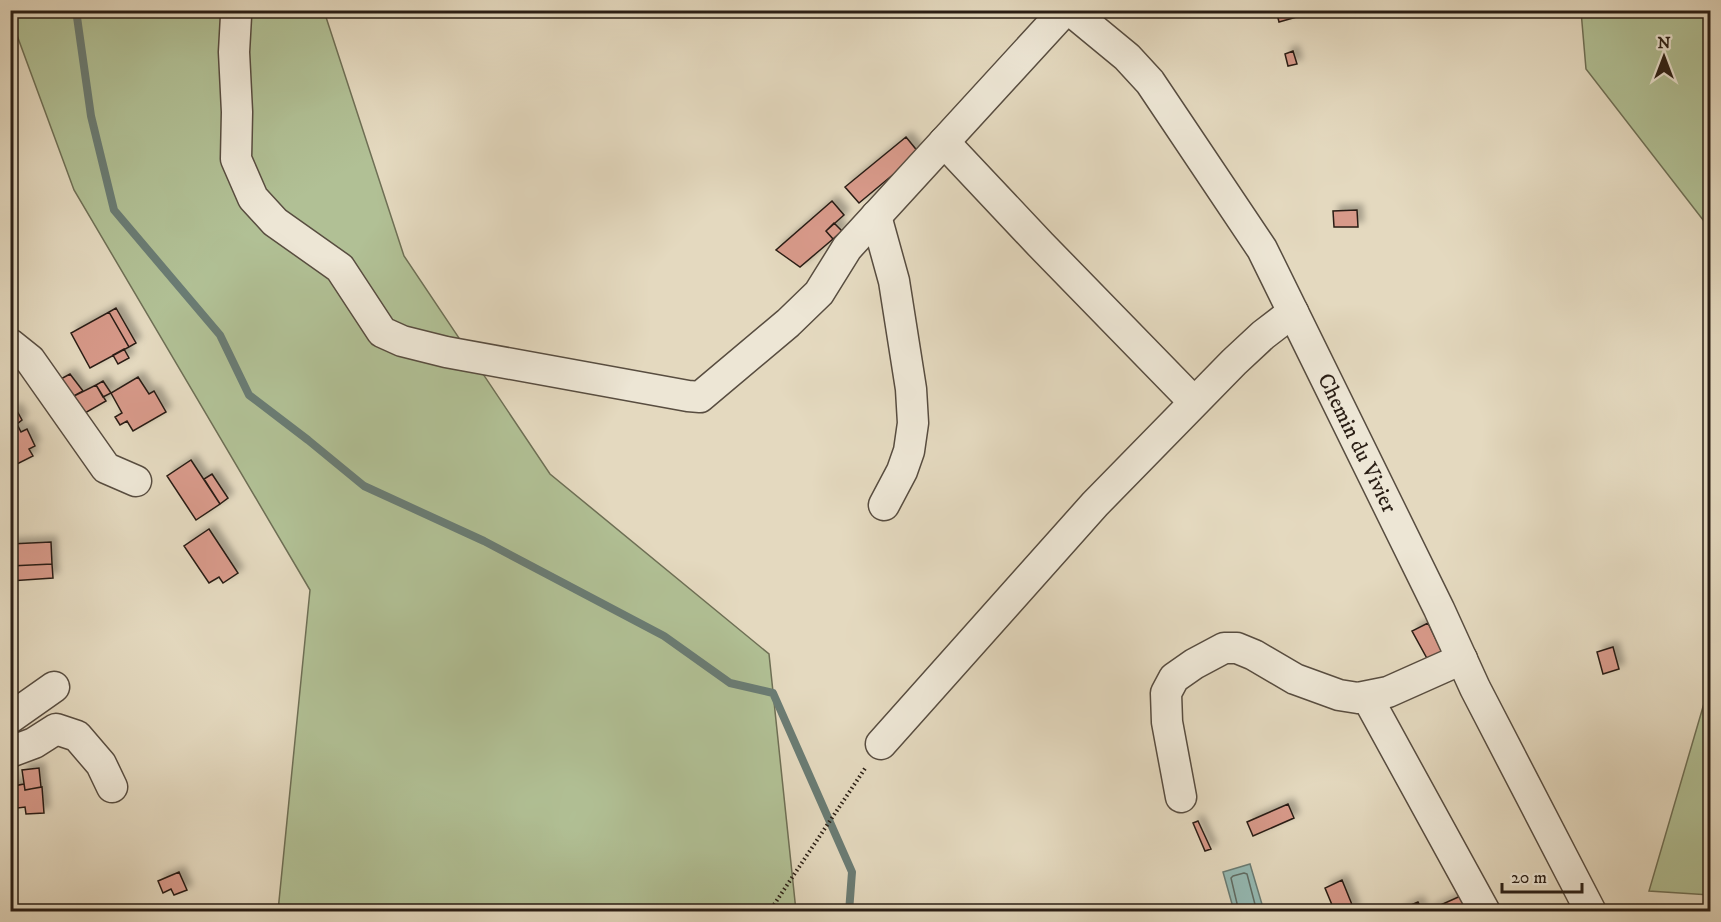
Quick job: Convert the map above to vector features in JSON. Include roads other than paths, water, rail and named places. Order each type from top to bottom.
[{"type":"street","points":[[236,16],[234,52],[237,112],[236,159],[253,198],[275,222],[340,268],[382,332],[402,341],[446,352],[700,397],[788,323],[819,293],[847,248],[1065,10]]},
{"type":"street","name":"Chemin du Vivier","points":[[1070,10],[1127,57],[1150,82],[1262,249],[1439,609],[1475,688],[1591,912]]},
{"type":"street","points":[[944,142],[1194,402]]},
{"type":"street","points":[[876,216],[894,280],[911,389],[913,423],[909,452],[884,505]]},
{"type":"street","points":[[881,744],[1095,504],[1263,335],[1293,312]]},
{"type":"street","points":[[10,344],[30,360],[106,468],[136,481]]},
{"type":"street","points":[[1181,797],[1167,722],[1166,693],[1174,678],[1194,663],[1224,648],[1237,648],[1254,655],[1295,679],[1339,695],[1358,699],[1388,692],[1461,659]]},
{"type":"street","points":[[10,718],[54,687]]},
{"type":"street","points":[[1367,697],[1485,912]]},
{"type":"street","points":[[10,752],[34,743],[56,729],[77,736],[102,764],[112,787]]},
{"type":"water","points":[[1250,864],[1264,911],[1234,911],[1223,872]]},
{"type":"waterway","points":[[76,10],[91,116],[114,210],[220,335],[249,395],[364,486],[484,541],[664,636],[730,683],[773,693],[852,872],[849,912]]}]
